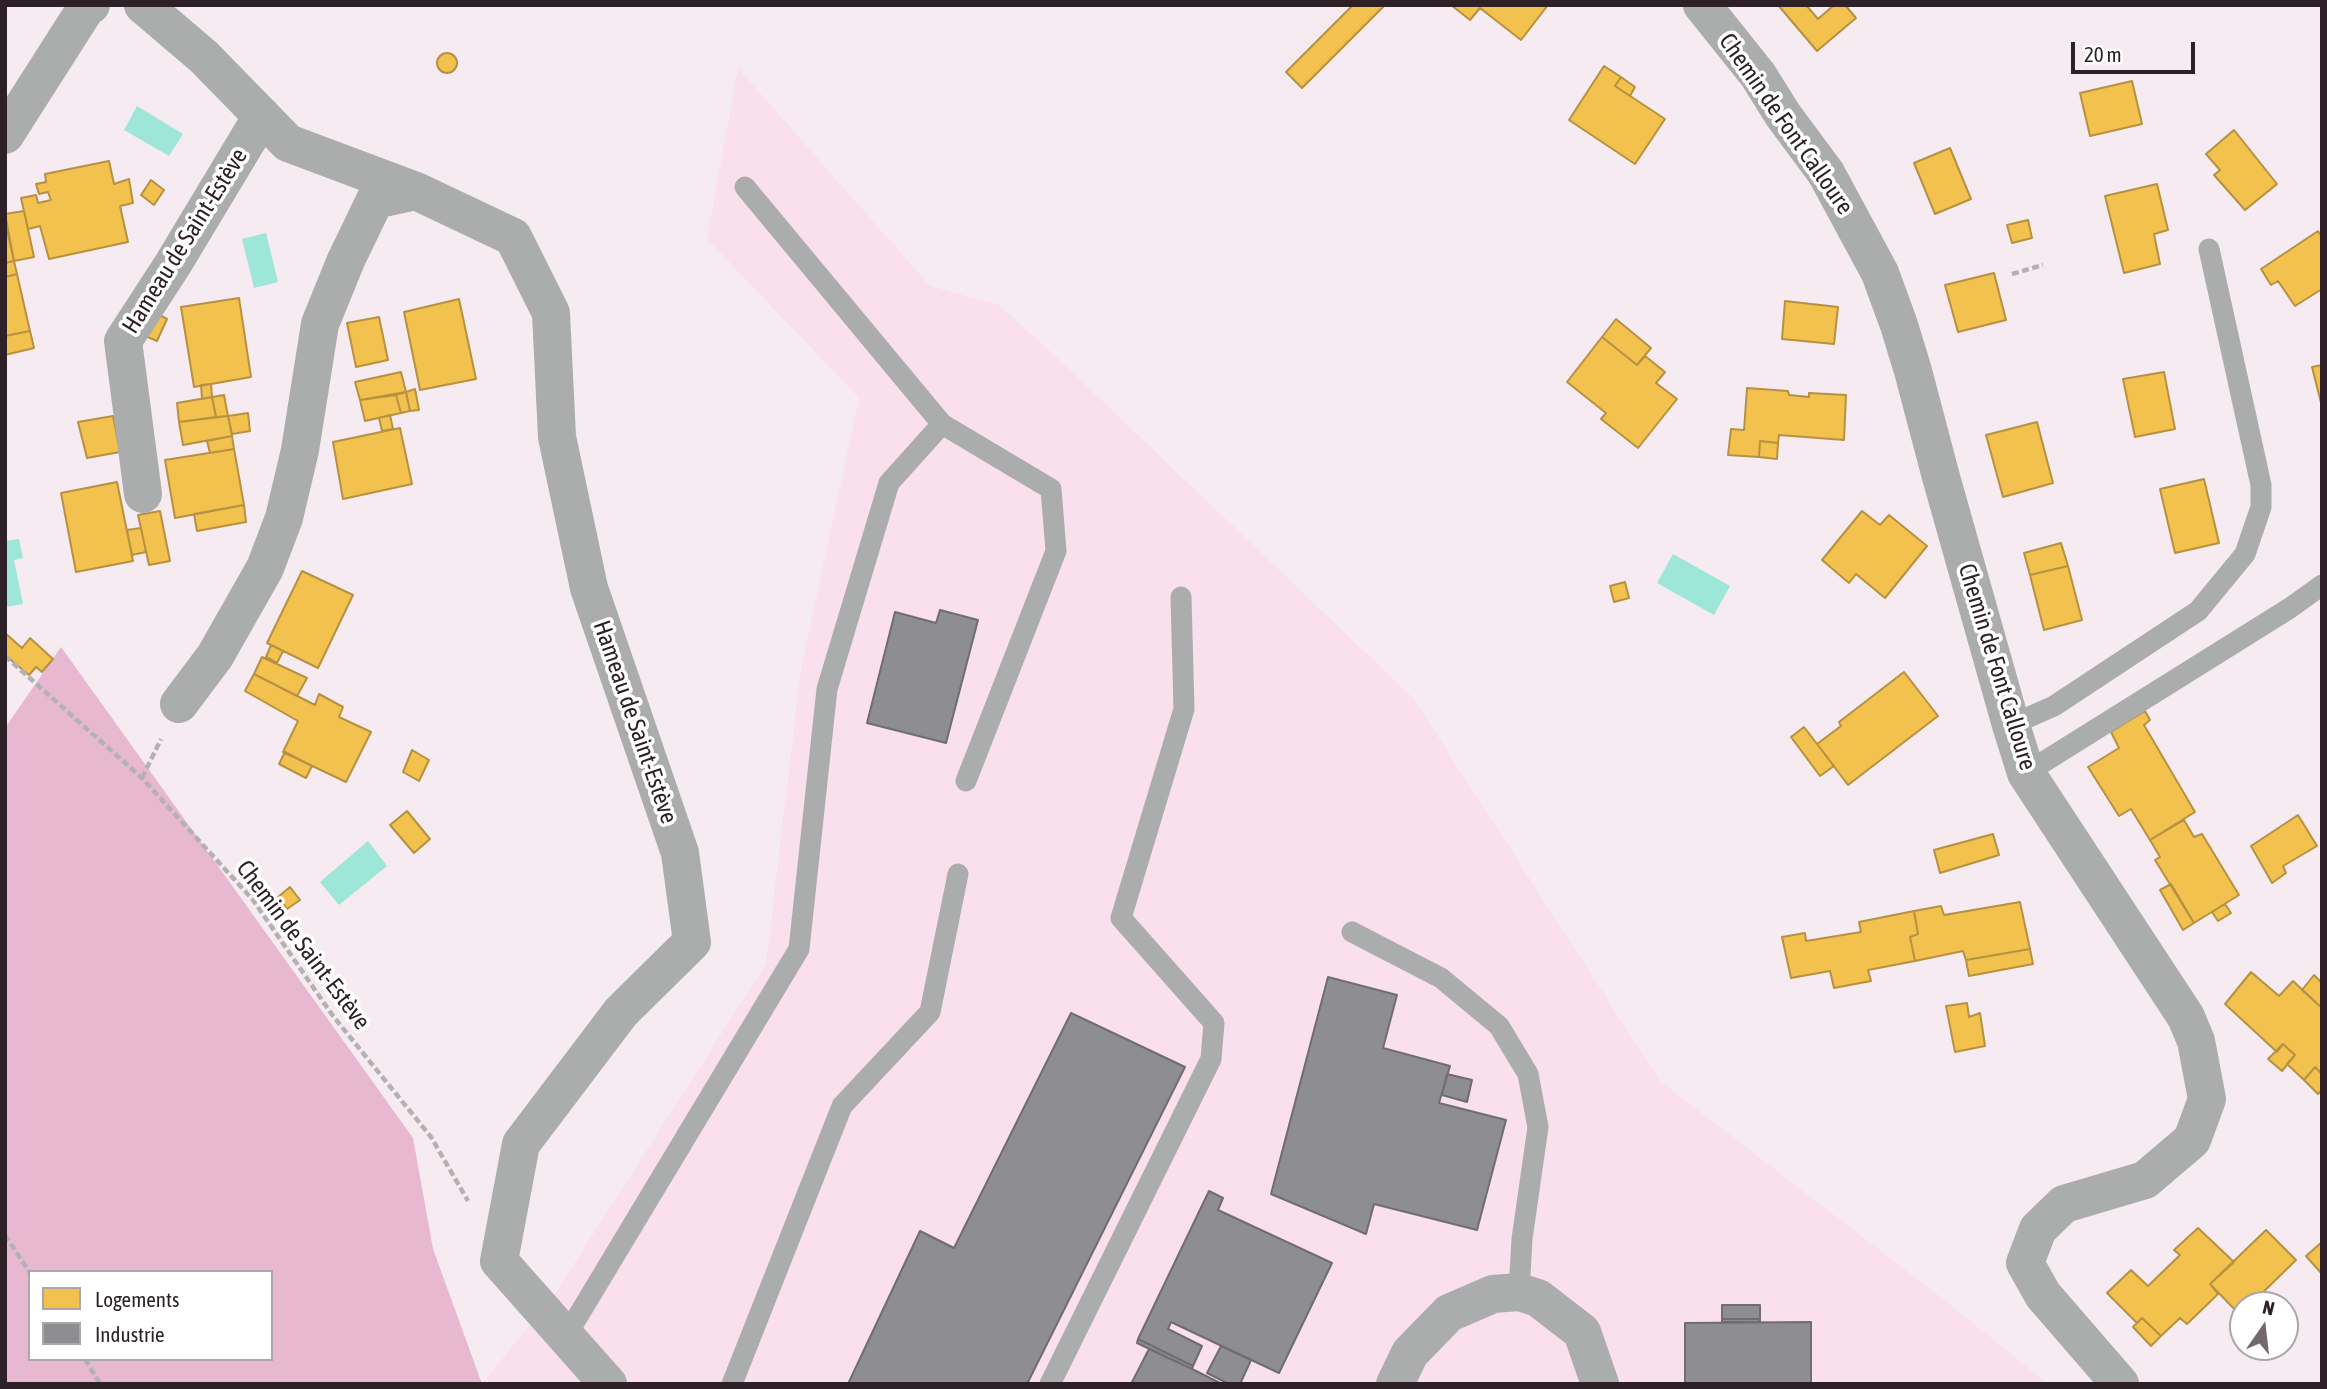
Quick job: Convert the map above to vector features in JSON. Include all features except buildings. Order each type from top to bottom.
[{"type":"street","points":[[5,135],[86,8],[91,5]]},
{"type":"street","name":"Hameau de Saint-Estève","points":[[143,5],[204,57],[288,142],[416,191],[513,237],[551,313],[556,437],[589,588],[680,853],[692,942],[621,1012],[521,1144],[499,1261],[566,1336]]},
{"type":"street","name":"Chemin de Font Calloure","points":[[1702,5],[1758,75],[1783,115],[1826,173],[1880,273],[1913,371],[2026,773],[2186,1017],[2196,1041],[2207,1099],[2192,1140],[2145,1180],[2064,1205],[2038,1229],[2025,1263],[2043,1295],[2120,1384]]},
{"type":"street","name":"Hameau de Saint-Estève","points":[[144,494],[123,341],[262,116]]},
{"type":"street","points":[[179,704],[215,656],[265,568],[284,518],[300,450],[320,324],[346,260],[375,200],[416,191]]},
{"type":"street","points":[[1395,1384],[1410,1353],[1449,1313],[1493,1294],[1519,1292],[1538,1298],[1582,1332],[1600,1384]]},
{"type":"street","points":[[566,1336],[608,1384]]},
{"type":"lane","points":[[745,187],[942,424],[1051,489],[1056,551],[966,780]]},
{"type":"lane","points":[[2011,725],[2053,706],[2198,611],[2245,554],[2261,507],[2261,485],[2209,249]]},
{"type":"lane","points":[[566,1336],[799,949],[827,690],[889,482],[942,424]]},
{"type":"lane","points":[[2026,773],[2290,608],[2322,585]]},
{"type":"lane","points":[[1050,1384],[1211,1059],[1214,1023],[1121,918],[1184,709],[1181,597]]},
{"type":"lane","points":[[732,1384],[842,1106],[930,1012],[958,874]]},
{"type":"lane","points":[[1352,932],[1441,978],[1499,1026],[1528,1074],[1538,1127],[1522,1238],[1519,1292]]},
{"type":"path","points":[[2012,274],[2043,265]]},
{"type":"path","name":"Chemin de Saint-Estève","points":[[5,656],[142,778],[253,900],[333,1016],[431,1137],[470,1205]]},
{"type":"path","points":[[5,1235],[28,1270]]},
{"type":"path","points":[[86,1361],[100,1384]]},
{"type":"shaded area","points":[[738,68],[930,286],[999,305],[1413,698],[1660,1081],[1943,1299],[2048,1384],[482,1384],[554,1295],[766,964],[801,669],[859,398],[707,239]]},
{"type":"shaded area","points":[[137,106],[183,134],[169,156],[124,130]]},
{"type":"shaded area","points":[[266,233],[278,282],[254,288],[242,239]]},
{"type":"shaded area","points":[[19,539],[23,558],[14,560],[23,604],[5,607],[5,541]]},
{"type":"shaded area","points":[[1673,554],[1730,586],[1714,615],[1657,583]]},
{"type":"shaded area","points":[[61,647],[413,1138],[433,1249],[482,1384],[5,1384],[5,728]]},
{"type":"shaded area","points":[[368,841],[387,866],[339,905],[320,882]]}]
